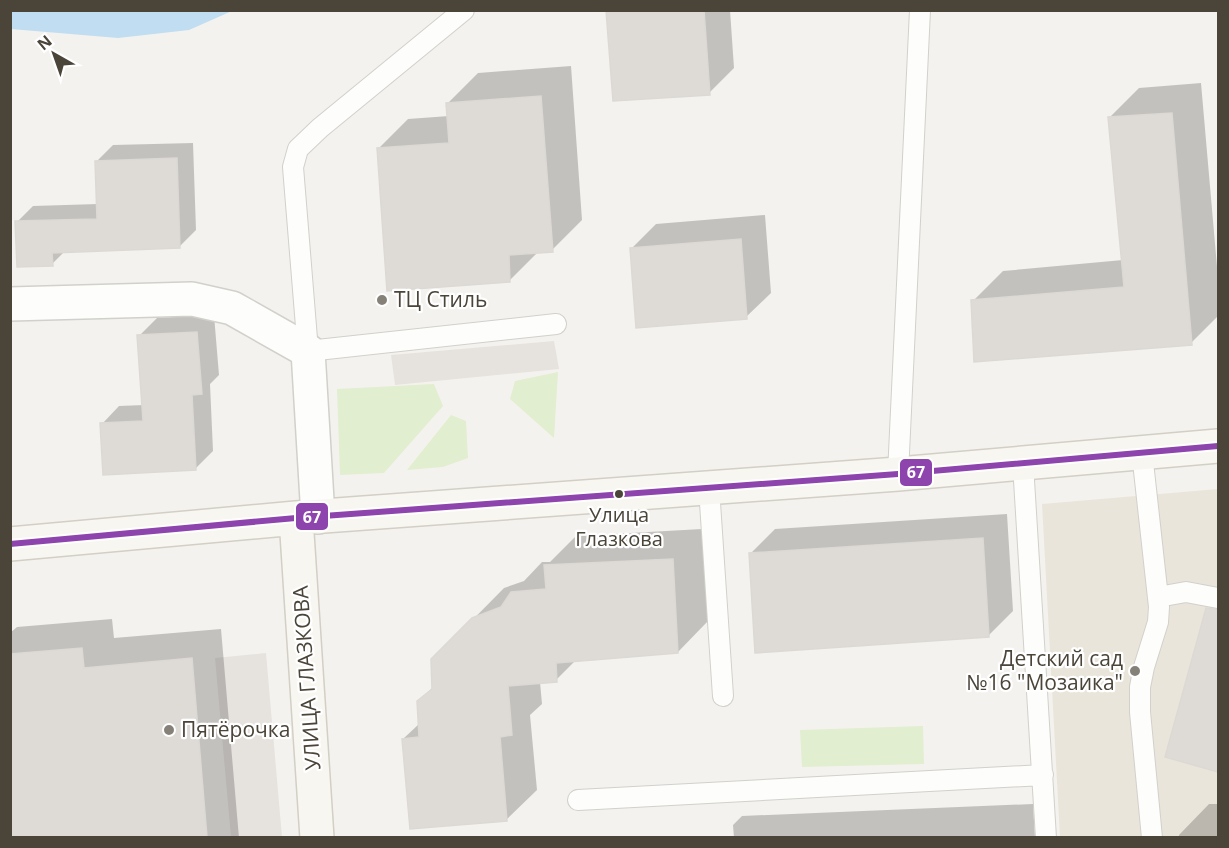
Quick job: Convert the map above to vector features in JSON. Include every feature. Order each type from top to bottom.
[{"type":"street","points":[[10,304],[192,299],[232,308],[308,351],[307,517]]},
{"type":"street","points":[[10,544],[307,517],[898,474],[1218,446]]},
{"type":"street","name":"УЛИЦА ГЛАЗКОВА","points":[[307,517],[317,837]]},
{"type":"lane","points":[[464,10],[320,128],[298,149],[293,168],[308,351],[556,324]]},
{"type":"lane","points":[[898,474],[920,10]]},
{"type":"lane","points":[[1143,453],[1158,597],[1158,622],[1140,687],[1140,712],[1152,837]]},
{"type":"lane","points":[[1023,464],[1046,837]]},
{"type":"lane","points":[[709,488],[723,696]]},
{"type":"lane","points":[[1158,597],[1186,592],[1218,598]]},
{"type":"lane","points":[[578,800],[1042,775]]},
{"type":"shaded area","points":[[554,341],[559,369],[395,385],[391,355]]},
{"type":"shaded area","name":"Детский сад №16 \"Мозаика\"","points":[[1218,489],[1218,837],[1060,837],[1042,504]]},
{"type":"shaded area","points":[[266,653],[282,837],[231,837],[215,658]]},
{"type":"green space","points":[[558,372],[554,438],[510,399],[515,381]]},
{"type":"green space","points":[[434,384],[443,406],[384,473],[340,475],[337,389]]},
{"type":"green space","points":[[451,415],[466,421],[468,458],[443,467],[407,470]]},
{"type":"green space","points":[[923,726],[924,764],[802,767],[800,730]]},
{"type":"water","points":[[11,10],[232,11],[189,30],[118,38],[11,29]]},
{"type":"building","points":[[606,10],[704,10],[710,95],[613,101]]},
{"type":"building","points":[[541,96],[553,252],[509,255],[510,282],[387,291],[377,148],[449,143],[446,103]]},
{"type":"building","points":[[1172,113],[1192,345],[974,362],[971,300],[1124,287],[1108,117]]},
{"type":"building","points":[[177,158],[180,248],[52,253],[53,266],[17,267],[15,221],[97,219],[95,161]]},
{"type":"building","points":[[741,239],[747,319],[636,328],[630,248]]},
{"type":"building","points":[[197,332],[202,394],[192,395],[196,470],[103,475],[100,423],[143,421],[137,335]]},
{"type":"building","points":[[983,538],[989,637],[755,653],[749,553]]},
{"type":"building","points":[[673,559],[678,653],[556,663],[557,682],[508,686],[512,735],[500,737],[507,821],[410,829],[402,739],[419,737],[417,701],[432,689],[431,659],[472,618],[501,607],[511,592],[546,589],[544,565]]},
{"type":"building","points":[[1206,608],[1218,610],[1218,772],[1165,757]]},
{"type":"building","points":[[82,648],[84,668],[192,658],[207,837],[10,837],[10,654]]},
{"type":"transit line","name":"67","points":[[10,544],[296,518],[898,474],[1218,446]]},
{"type":"place","name":"ТЦ Стиль","points":[[382,300]]},
{"type":"place","name":"Улица Глазкова","points":[[619,494]]},
{"type":"place","name":"Детский сад №16 \"Мозаика\"","points":[[1135,671]]},
{"type":"place","name":"Пятёрочка","points":[[169,730]]}]
